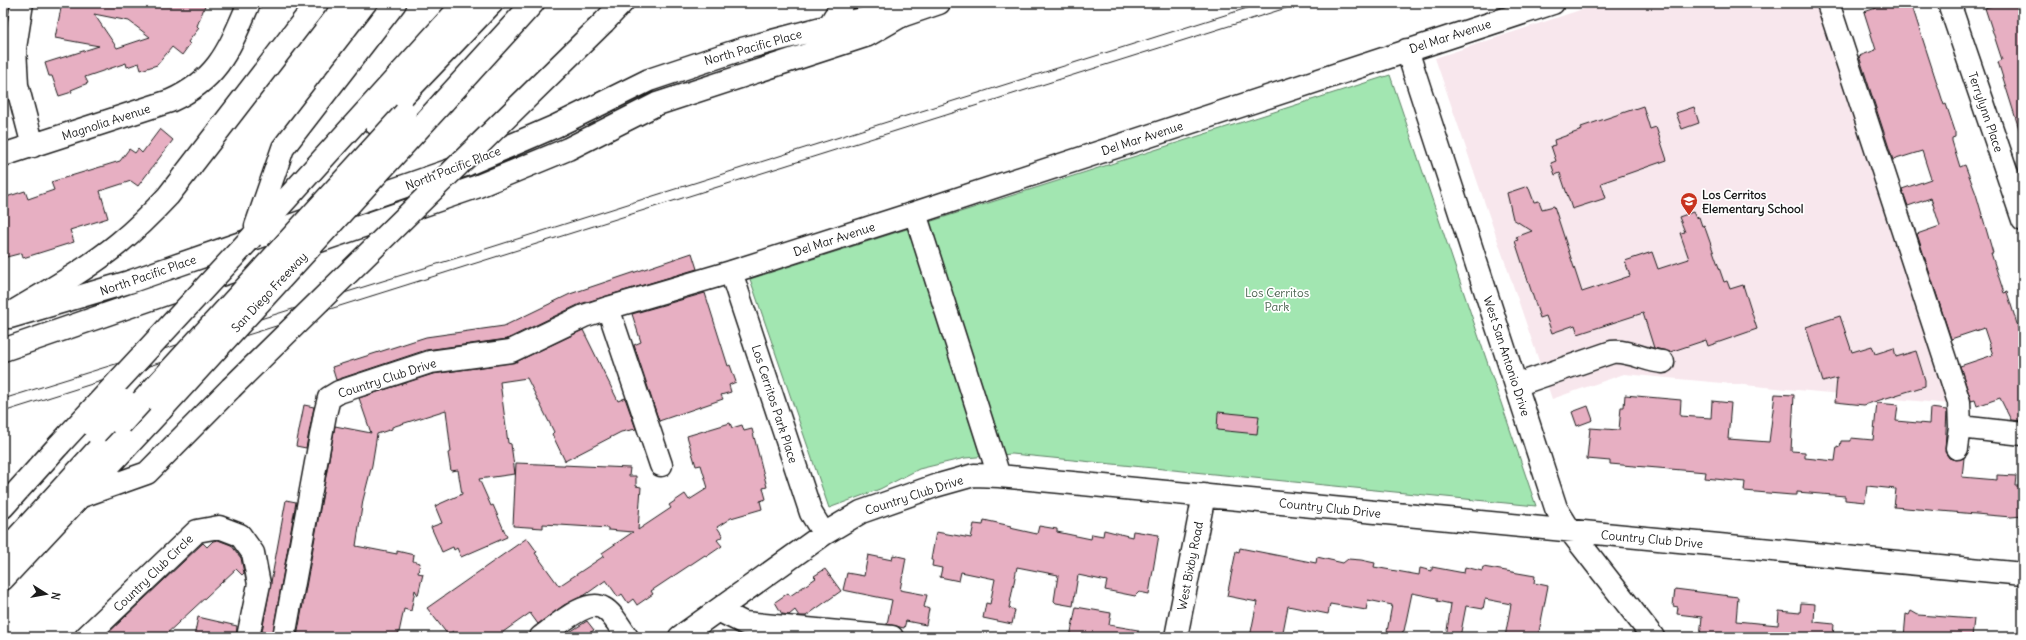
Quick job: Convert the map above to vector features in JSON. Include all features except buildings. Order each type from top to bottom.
[{"type":"main road","points":[[22,3],[15,48],[17,85],[33,146]]},
{"type":"main road","name":"Magnolia Avenue","points":[[3,155],[170,101],[189,93],[205,80],[220,64],[230,47],[249,3]]},
{"type":"main road","points":[[3,319],[83,270],[118,244],[144,221],[168,196],[317,3]]},
{"type":"main road","points":[[252,237],[283,148],[395,3]]},
{"type":"main road","points":[[3,507],[252,237],[464,3]]},
{"type":"main road","points":[[3,534],[376,124],[492,3]]},
{"type":"main road","points":[[3,553],[506,3]]},
{"type":"main road","name":"San Diego Freeway","points":[[3,580],[161,410],[533,3]]},
{"type":"main road","points":[[79,497],[147,473],[231,388],[622,3]]},
{"type":"main road","points":[[829,26],[834,3]]},
{"type":"main road","points":[[813,52],[843,3]]},
{"type":"main road","points":[[875,3],[901,16]]},
{"type":"main road","name":"Del Mar Avenue","points":[[731,272],[916,213],[1553,3]]},
{"type":"main road","points":[[1828,3],[1959,402],[1958,438],[2023,434]]},
{"type":"main road","name":"Terrylynn Place","points":[[1949,3],[2023,220]]},
{"type":"main road","name":"North Pacific Place","points":[[8,348],[476,187],[568,149],[657,104],[868,35],[901,16],[929,5]]},
{"type":"main road","name":"North Pacific Place","points":[[3,319],[129,282],[468,164],[556,126],[649,80],[742,49],[829,26],[863,19],[901,16]]},
{"type":"main road","name":"West San Antonio Drive","points":[[1407,50],[1556,508],[1571,532],[1653,637]]},
{"type":"main road","points":[[916,213],[999,476]]},
{"type":"main road","name":"Country Club Drive","points":[[284,637],[329,398],[339,392],[430,362],[511,351],[578,319],[608,308],[731,272]]},
{"type":"main road","name":"Los Cerritos Park Place","points":[[731,272],[811,513],[824,534]]},
{"type":"main road","points":[[608,308],[661,465]]},
{"type":"main road","points":[[1516,385],[1612,352],[1619,351],[1650,361],[1663,362]]},
{"type":"main road","name":"Country Club Drive","points":[[680,637],[824,534],[861,512],[935,486],[974,475],[999,476],[1571,532],[2023,574]]},
{"type":"main road","name":"West Bixby Road","points":[[1176,637],[1204,496]]},
{"type":"main road","name":"Country Club Circle","points":[[86,637],[197,531],[219,527],[240,536],[253,553],[259,584],[248,637]]},
{"type":"main road","points":[[540,637],[586,606],[595,605],[604,608],[627,637]]},
{"type":"main road","points":[[718,610],[744,623],[892,637]]},
{"type":"shaded area","name":"Los Cerritos Elementary School","points":[[1601,3],[1819,3],[1950,404],[1624,374],[1552,399],[1435,58]]},
{"type":"green space","name":"Los Cerritos Park","points":[[1390,75],[1536,506],[1012,454],[965,458],[919,469],[880,489],[829,508],[750,279]]},
{"type":"tram line","points":[[3,399],[492,247],[1263,3]]},
{"type":"tram line","points":[[3,412],[1302,3]]},
{"type":"place","name":"Los Cerritos Elementary School","points":[[1689,216]]}]
